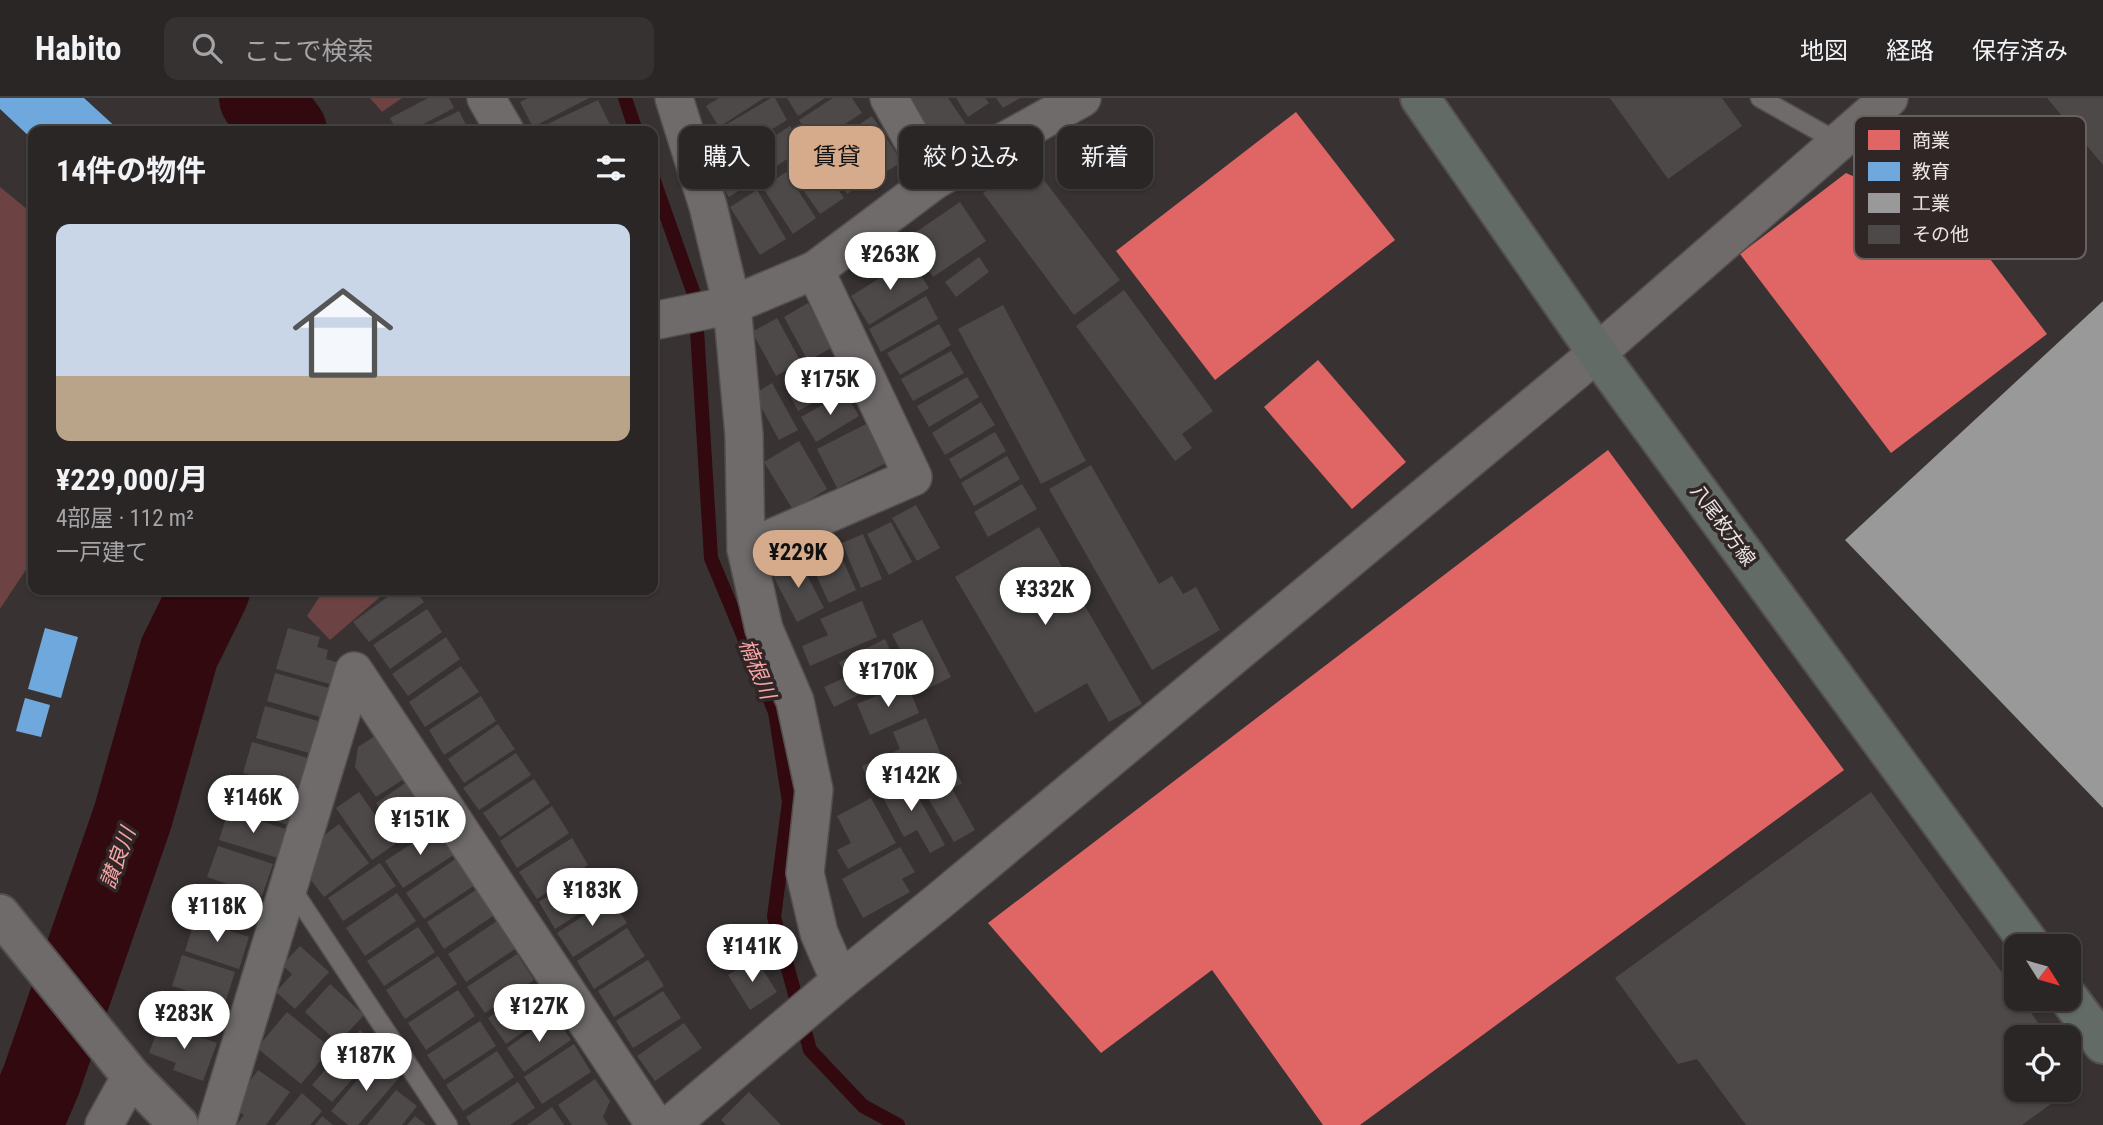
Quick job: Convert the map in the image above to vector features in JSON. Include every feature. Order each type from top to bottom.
[{"type":"main road","name":"八尾枚方線","points":[[1420,98],[1597,353],[2022,934]]},
{"type":"main road","points":[[2079,1012],[2103,1044]]},
{"type":"street","points":[[486,98],[502,126]]},
{"type":"street","points":[[674,98],[708,206],[744,435],[746,550],[764,629],[795,701],[814,790],[805,873],[831,988]]},
{"type":"street","points":[[889,98],[905,126]]},
{"type":"street","points":[[1032,126],[1082,98]]},
{"type":"street","points":[[1868,116],[1889,98]]},
{"type":"street","points":[[670,1125],[831,988],[1597,353],[1854,128]]},
{"type":"street","points":[[660,320],[724,307],[815,270],[923,189]]},
{"type":"street","points":[[746,550],[913,477],[815,270]]},
{"type":"street","points":[[216,1125],[354,671],[655,1125]]},
{"type":"street","points":[[0,914],[131,1076],[179,1125]]},
{"type":"street","points":[[104,1125],[131,1076]]},
{"type":"lane","points":[[1760,98],[1838,142]]},
{"type":"lane","points":[[288,883],[448,1125]]},
{"type":"shaded area","points":[[370,98],[402,98],[382,112]]},
{"type":"shaded area","points":[[0,187],[28,210],[28,567],[0,609]]},
{"type":"shaded area","points":[[321,595],[382,595],[330,640],[307,616]]},
{"type":"building: 商業","points":[[1296,112],[1395,240],[1215,380],[1116,251]]},
{"type":"building: 商業","points":[[1846,173],[1854,177],[1854,259],[1990,259],[2047,334],[1891,453],[1740,254]]},
{"type":"building: 商業","points":[[1318,360],[1406,462],[1352,509],[1264,407]]},
{"type":"building: 商業","points":[[1608,450],[1844,770],[1360,1125],[1323,1125],[1212,970],[1101,1053],[988,923]]},
{"type":"building: 教育","points":[[0,98],[84,98],[115,126],[28,126],[28,135],[0,109]]},
{"type":"building: 教育","points":[[45,628],[78,637],[61,698],[28,689]]},
{"type":"building: 教育","points":[[25,698],[50,705],[41,737],[16,731]]},
{"type":"building: 工業","points":[[2103,301],[2103,808],[1845,540]]},
{"type":"building: その他","points":[[428,98],[449,98],[454,108],[420,126],[394,126],[390,118]]},
{"type":"building: その他","points":[[528,98],[589,98],[535,126],[520,102]]},
{"type":"building: その他","points":[[719,98],[764,98],[721,126],[706,106]]},
{"type":"building: その他","points":[[771,98],[775,98],[787,120],[775,127],[724,126]]},
{"type":"building: その他","points":[[787,98],[825,98],[798,116]]},
{"type":"building: その他","points":[[833,98],[852,98],[862,113],[842,126],[803,126],[799,120]]},
{"type":"building: その他","points":[[904,98],[948,98],[967,126],[922,126]]},
{"type":"building: その他","points":[[956,98],[985,98],[989,103],[968,117]]},
{"type":"building: その他","points":[[996,98],[1020,98],[1003,108]]},
{"type":"building: その他","points":[[1610,98],[1722,98],[1742,126],[1668,179]]},
{"type":"building: その他","points":[[2047,98],[2103,98],[2103,165],[2086,145],[2086,116],[2062,116]]},
{"type":"building: その他","points":[[598,100],[611,126],[543,126]]},
{"type":"building: その他","points":[[459,111],[466,126],[428,126]]},
{"type":"building: その他","points":[[872,116],[879,126],[857,126]]},
{"type":"building: その他","points":[[789,127],[789,158],[775,167],[775,136]]},
{"type":"building: その他","points":[[885,136],[899,157],[899,164],[885,172]]},
{"type":"building: その他","points":[[786,172],[789,177],[789,189],[797,189],[816,218],[793,234],[764,189],[775,189],[775,180]]},
{"type":"building: その他","points":[[1043,179],[1120,280],[1074,315],[983,193],[988,189],[1043,189]]},
{"type":"building: その他","points":[[724,189],[741,189],[729,197]]},
{"type":"building: その他","points":[[803,189],[838,189],[844,198],[820,214]]},
{"type":"building: その他","points":[[757,190],[786,239],[760,255],[730,207]]},
{"type":"building: その他","points":[[960,202],[986,241],[933,277],[907,238]]},
{"type":"building: その他","points":[[979,257],[989,272],[956,297],[945,282]]},
{"type":"building: その他","points":[[910,259],[929,288],[869,325],[851,296]]},
{"type":"building: その他","points":[[1124,290],[1213,411],[1182,434],[1192,448],[1175,461],[1076,326]]},
{"type":"building: その他","points":[[926,296],[938,319],[881,352],[869,329]]},
{"type":"building: その他","points":[[808,303],[833,347],[808,361],[784,317]]},
{"type":"building: その他","points":[[1003,305],[1086,461],[1041,484],[958,329]]},
{"type":"building: その他","points":[[777,318],[801,362],[776,376],[752,332]]},
{"type":"building: その他","points":[[939,324],[951,345],[900,375],[887,353]]},
{"type":"building: その他","points":[[951,351],[964,373],[913,401],[901,379]]},
{"type":"building: その他","points":[[831,358],[846,385],[798,411],[784,384]]},
{"type":"building: その他","points":[[967,377],[979,397],[929,427],[917,406]]},
{"type":"building: その他","points":[[772,383],[798,430],[779,440],[754,394]]},
{"type":"building: その他","points":[[845,392],[859,416],[816,442],[801,417]]},
{"type":"building: その他","points":[[981,402],[995,425],[945,455],[932,433]]},
{"type":"building: その他","points":[[868,423],[888,462],[837,488],[817,449]]},
{"type":"building: その他","points":[[995,432],[1006,451],[960,479],[949,459]]},
{"type":"building: その他","points":[[799,441],[827,489],[793,510],[764,462]]},
{"type":"building: その他","points":[[1007,456],[1020,479],[974,506],[961,483]]},
{"type":"building: その他","points":[[1091,465],[1159,584],[1172,576],[1183,594],[1196,587],[1220,630],[1152,670],[1049,489]]},
{"type":"building: その他","points":[[1022,484],[1037,509],[988,537],[974,512]]},
{"type":"building: その他","points":[[916,505],[940,548],[917,561],[892,518]]},
{"type":"building: その他","points":[[891,522],[912,562],[889,575],[867,534]]},
{"type":"building: その他","points":[[1039,527],[1142,704],[1109,722],[1087,683],[1035,713],[955,577]]},
{"type":"building: その他","points":[[863,534],[882,579],[861,588],[842,543]]},
{"type":"building: その他","points":[[835,542],[856,590],[829,603],[807,555]]},
{"type":"building: その他","points":[[798,558],[824,608],[797,622],[771,572]]},
{"type":"building: その他","points":[[390,595],[419,595],[424,602],[369,642],[353,622]]},
{"type":"building: その他","points":[[862,601],[877,637],[810,666],[802,646],[828,635],[820,619]]},
{"type":"building: その他","points":[[427,609],[442,632],[390,669],[373,645]]},
{"type":"building: その他","points":[[922,620],[951,677],[921,692],[892,634]]},
{"type":"building: その他","points":[[288,628],[320,637],[317,647],[328,650],[326,659],[339,663],[333,685],[276,669]]},
{"type":"building: その他","points":[[446,637],[460,659],[408,696],[392,674]]},
{"type":"building: その他","points":[[885,639],[902,674],[834,707],[824,687],[846,677],[839,662]]},
{"type":"building: その他","points":[[461,666],[479,692],[425,727],[409,702]]},
{"type":"building: その他","points":[[275,673],[329,688],[320,717],[267,701]]},
{"type":"building: その他","points":[[907,683],[919,713],[870,735],[857,704]]},
{"type":"building: その他","points":[[481,696],[496,721],[444,755],[429,730]]},
{"type":"building: その他","points":[[265,706],[318,721],[309,753],[256,738]]},
{"type":"building: その他","points":[[926,718],[941,755],[869,784],[862,766],[900,749],[893,732]]},
{"type":"building: その他","points":[[498,724],[515,749],[464,783],[448,759]]},
{"type":"building: その他","points":[[378,734],[407,777],[376,797],[355,767],[358,747]]},
{"type":"building: その他","points":[[252,742],[308,758],[299,790],[243,773]]},
{"type":"building: その他","points":[[516,753],[531,775],[479,810],[463,788]]},
{"type":"building: その他","points":[[947,757],[962,783],[952,789],[975,830],[954,842],[915,776]]},
{"type":"building: その他","points":[[906,775],[945,845],[930,853],[917,830],[904,837],[879,790]]},
{"type":"building: その他","points":[[240,777],[297,795],[288,825],[231,807]]},
{"type":"building: その他","points":[[534,779],[550,803],[500,837],[483,813]]},
{"type":"building: その他","points":[[407,782],[434,823],[402,844],[376,803]]},
{"type":"building: その他","points":[[359,792],[395,844],[372,860],[336,808]]},
{"type":"building: その他","points":[[1871,792],[2004,975],[2004,1012],[2030,1012],[2040,1025],[2004,1025],[2004,1102],[2054,1102],[2022,1125],[1746,1125],[1697,1059],[1678,1064],[1615,978]]},
{"type":"building: その他","points":[[871,798],[896,843],[848,869],[837,850],[851,843],[837,816]]},
{"type":"building: その他","points":[[552,806],[569,833],[517,868],[500,841]]},
{"type":"building: その他","points":[[228,811],[286,829],[278,858],[219,840]]},
{"type":"building: その他","points":[[339,824],[369,863],[324,897],[311,880],[322,837]]},
{"type":"building: その他","points":[[437,827],[455,854],[403,888],[385,861]]},
{"type":"building: その他","points":[[572,838],[588,865],[537,899],[519,872]]},
{"type":"building: その他","points":[[218,846],[273,864],[262,896],[207,877]]},
{"type":"building: その他","points":[[900,847],[915,872],[902,879],[910,892],[863,918],[842,879]]},
{"type":"building: その他","points":[[457,858],[475,885],[424,919],[406,893]]},
{"type":"building: その他","points":[[380,863],[396,886],[343,921],[328,898]]},
{"type":"building: その他","points":[[591,868],[608,895],[555,929],[539,902]]},
{"type":"building: その他","points":[[201,887],[257,902],[250,930],[194,914]]},
{"type":"building: その他","points":[[476,890],[493,916],[444,949],[427,922]]},
{"type":"building: その他","points":[[397,893],[416,921],[365,956],[346,928]]},
{"type":"building: その他","points":[[611,898],[627,923],[573,957],[557,933]]},
{"type":"building: その他","points":[[195,919],[249,937],[239,969],[185,951]]},
{"type":"building: その他","points":[[497,921],[515,949],[466,982],[448,954]]},
{"type":"building: その他","points":[[418,927],[435,952],[384,986],[367,961]]},
{"type":"building: その他","points":[[627,928],[645,956],[594,989],[577,961]]},
{"type":"building: その他","points":[[300,946],[329,972],[295,1009],[276,992],[292,974],[282,965]]},
{"type":"building: その他","points":[[517,954],[534,980],[485,1013],[467,987]]},
{"type":"building: その他","points":[[182,955],[235,972],[225,1003],[172,986]]},
{"type":"building: その他","points":[[438,956],[457,984],[405,1019],[386,990]]},
{"type":"building: その他","points":[[755,958],[777,992],[750,1010],[728,975]]},
{"type":"building: その他","points":[[648,960],[664,986],[614,1017],[598,991]]},
{"type":"building: その他","points":[[330,984],[364,1015],[338,1043],[305,1012]]},
{"type":"building: その他","points":[[538,985],[554,1010],[506,1044],[488,1018]]},
{"type":"building: その他","points":[[458,990],[475,1016],[426,1050],[408,1023]]},
{"type":"building: その他","points":[[169,991],[225,1009],[216,1036],[161,1018]]},
{"type":"building: その他","points":[[663,991],[681,1018],[633,1048],[616,1021]]},
{"type":"building: その他","points":[[287,1012],[331,1048],[301,1084],[257,1048]]},
{"type":"building: その他","points":[[554,1015],[571,1040],[524,1072],[507,1048]]},
{"type":"building: その他","points":[[480,1021],[496,1046],[444,1080],[427,1055]]},
{"type":"building: その他","points":[[160,1023],[217,1043],[203,1081],[173,1070],[176,1063],[149,1053]]},
{"type":"building: その他","points":[[684,1023],[702,1048],[655,1081],[637,1056]]},
{"type":"building: その他","points":[[360,1030],[380,1048],[332,1102],[312,1085]]},
{"type":"building: その他","points":[[574,1044],[591,1072],[542,1104],[524,1077]]},
{"type":"building: その他","points":[[497,1051],[514,1077],[463,1111],[446,1085]]},
{"type":"building: その他","points":[[377,1057],[400,1077],[358,1125],[348,1125],[331,1111]]},
{"type":"building: その他","points":[[258,1070],[290,1092],[266,1125],[236,1125],[244,1115],[231,1107]]},
{"type":"building: その他","points":[[595,1079],[610,1101],[603,1117],[608,1125],[572,1125],[558,1105]]},
{"type":"building: その他","points":[[518,1082],[535,1108],[510,1125],[471,1125],[466,1117]]},
{"type":"building: その他","points":[[396,1090],[417,1106],[402,1125],[367,1125]]},
{"type":"building: その他","points":[[749,1092],[781,1125],[726,1125],[721,1120]]},
{"type":"building: その他","points":[[302,1093],[322,1111],[310,1125],[275,1125]]},
{"type":"building: その他","points":[[552,1107],[564,1125],[527,1125]]},
{"type":"building: その他","points":[[322,1116],[333,1125],[315,1125]]},
{"type":"building: その他","points":[[415,1116],[426,1125],[407,1125]]},
{"type":"waterway","name":"讃良川","points":[[259,98],[283,126]]},
{"type":"waterway","name":"楠根川","points":[[625,98],[634,126]]},
{"type":"waterway","name":"楠根川","points":[[658,192],[695,297],[711,558],[775,712],[789,802],[774,917],[810,1050],[863,1106],[898,1125]]},
{"type":"waterway","name":"讃良川","points":[[22,1125],[41,1081],[133,816],[179,653],[208,595]]}]
